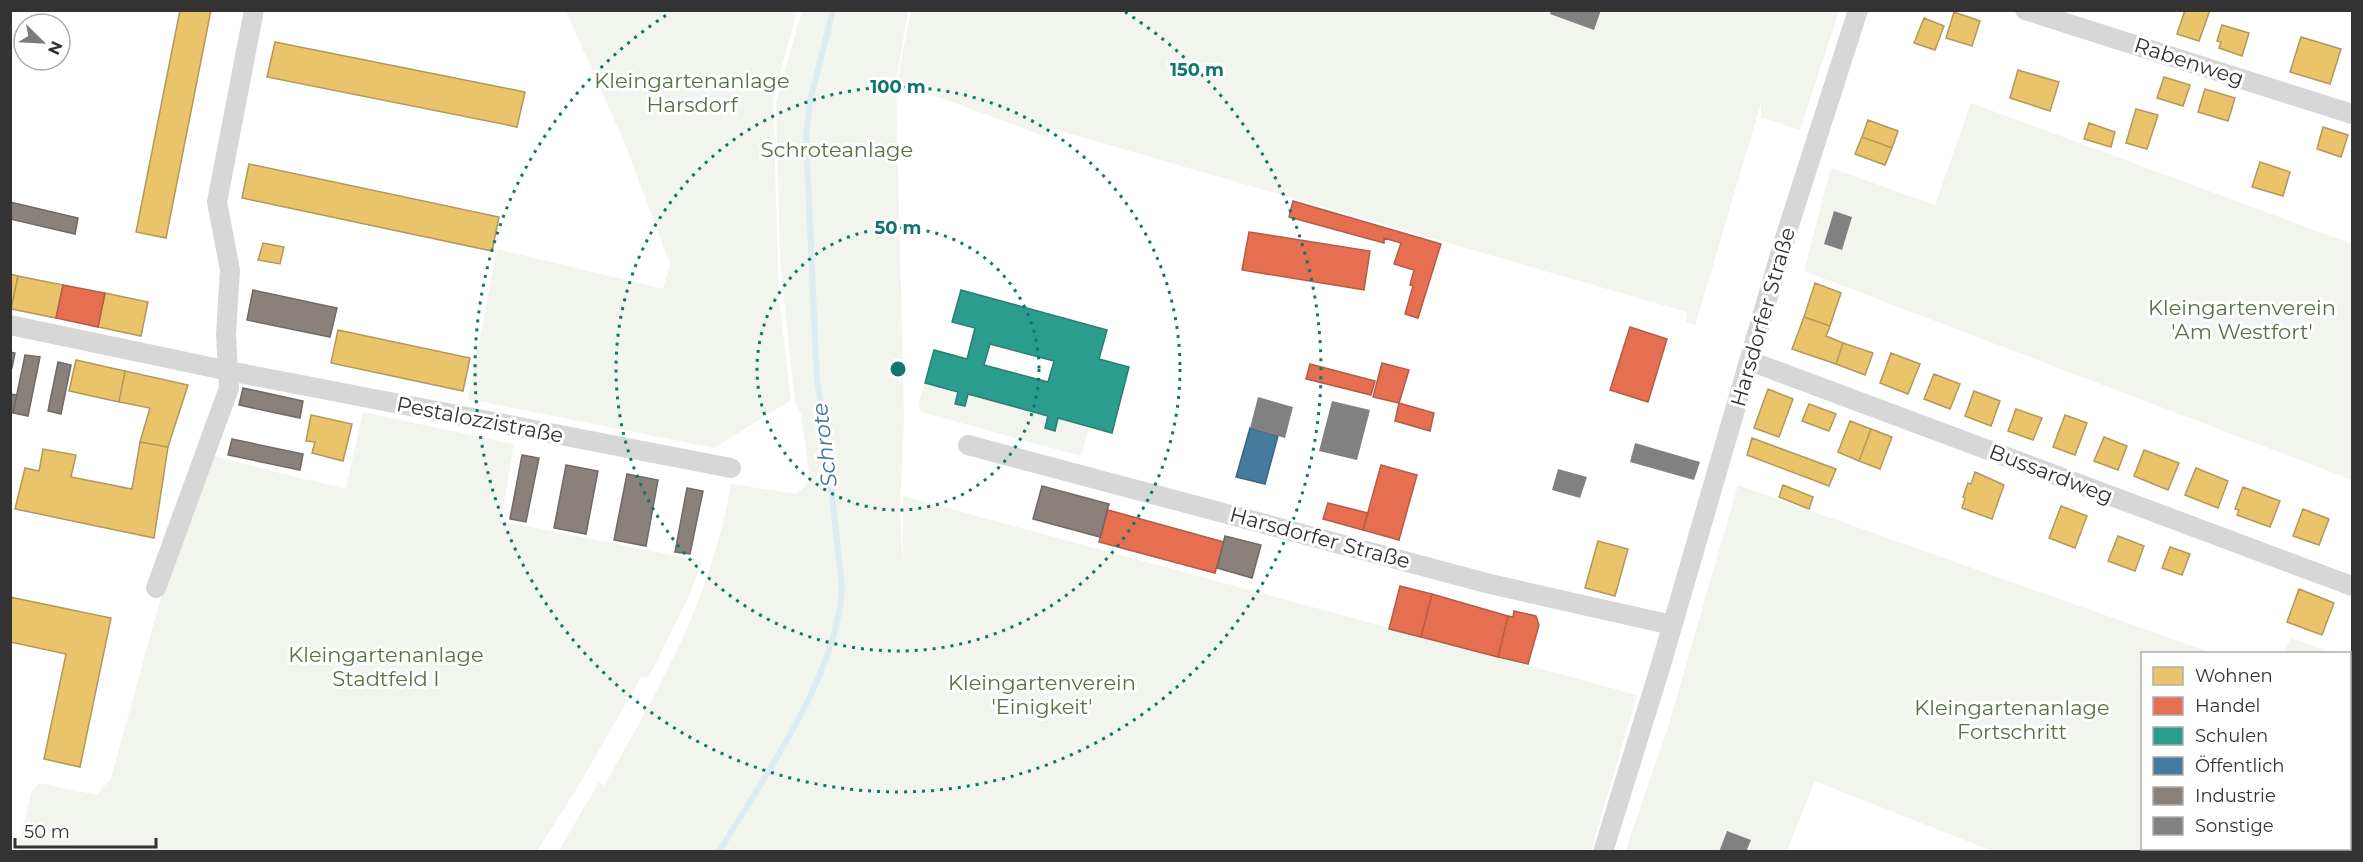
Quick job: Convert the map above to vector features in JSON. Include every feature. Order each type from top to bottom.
[{"type":"street","points":[[156,588],[227,394],[229,371],[226,335],[230,270],[217,202],[254,10]]},
{"type":"street","name":"Harsdorfer Straße","points":[[1603,852],[1784,241],[1858,10]]},
{"type":"street","name":"Rabenweg","points":[[2025,10],[2352,114]]},
{"type":"street","name":"Pestalozzistraße","points":[[10,325],[229,371],[731,468]]},
{"type":"street","name":"Bussardweg","points":[[1750,361],[2352,586]]},
{"type":"street","name":"Harsdorfer Straße","points":[[968,445],[1490,584],[1672,625]]},
{"type":"green space","name":"Kleingartenanlage Harsdorf","points":[[566,11],[797,11],[773,99],[779,299],[791,400],[714,448],[468,399],[497,249],[663,289],[670,264],[625,144]]},
{"type":"green space","name":"Kleingartenverein 'Einigkeit'","points":[[802,11],[908,11],[896,82],[904,417],[900,509],[903,570],[903,496],[1637,695],[1591,851],[558,852],[599,782],[604,786],[645,713],[681,641],[711,565],[731,484],[797,494],[810,480],[801,413],[795,402],[780,260],[776,103]]},
{"type":"green space","points":[[911,11],[1839,11],[1800,130],[1761,117],[1761,103],[1695,326],[1686,322],[1687,312],[1050,128],[1047,137],[897,82]]},
{"type":"green space","name":"Kleingartenverein 'Am Westfort'","points":[[1971,103],[2352,244],[2352,480],[1804,271],[1831,168],[1935,205]]},
{"type":"green space","points":[[925,383],[958,392],[955,404],[964,406],[968,394],[1089,427],[1081,456],[921,412],[918,404]]},
{"type":"green space","name":"Kleingartenanlage Stadtfeld I","points":[[363,412],[514,444],[501,521],[702,561],[690,594],[654,667],[647,678],[641,677],[579,785],[537,851],[17,852],[31,793],[39,783],[97,795],[111,778],[164,586],[211,455],[346,488]]},
{"type":"green space","name":"Kleingartenanlage Fortschritt","points":[[1738,485],[2209,652],[2141,652],[2141,850],[2351,850],[2352,661],[2352,851],[1992,851],[1815,781],[1787,851],[1625,852],[1669,724]]},
{"type":"green space","points":[[2291,638],[2330,652],[2284,652]]},
{"type":"building: Wohnen","points":[[180,10],[211,10],[166,238],[136,232]]},
{"type":"building: Wohnen","points":[[2185,10],[2210,10],[2199,41],[2177,34]]},
{"type":"building: Wohnen","points":[[1954,12],[1980,21],[1972,46],[1946,38]]},
{"type":"building: Wohnen","points":[[1924,18],[1944,26],[1935,50],[1914,43]]},
{"type":"building: Wohnen","points":[[2222,25],[2249,33],[2242,56],[2219,48],[2221,42],[2217,41]]},
{"type":"building: Wohnen","points":[[2301,37],[2341,49],[2330,84],[2290,72]]},
{"type":"building: Wohnen","points":[[275,42],[525,92],[517,127],[267,77]]},
{"type":"building: Wohnen","points":[[2018,70],[2059,82],[2050,111],[2010,98]]},
{"type":"building: Wohnen","points":[[2164,77],[2190,85],[2183,106],[2157,98]]},
{"type":"building: Wohnen","points":[[2205,89],[2235,98],[2228,121],[2198,112]]},
{"type":"building: Wohnen","points":[[2136,109],[2158,115],[2147,149],[2126,143]]},
{"type":"building: Wohnen","points":[[1868,120],[1898,131],[1892,148],[1862,137]]},
{"type":"building: Wohnen","points":[[2089,123],[2115,132],[2111,147],[2084,139]]},
{"type":"building: Wohnen","points":[[2323,127],[2348,135],[2341,157],[2317,149]]},
{"type":"building: Wohnen","points":[[1862,137],[1892,148],[1885,165],[1855,154]]},
{"type":"building: Wohnen","points":[[2260,162],[2290,172],[2283,196],[2252,187]]},
{"type":"building: Wohnen","points":[[249,164],[499,217],[492,251],[242,198]]},
{"type":"building: Wohnen","points":[[263,243],[284,247],[280,264],[258,260]]},
{"type":"building: Wohnen","points":[[10,274],[18,276],[11,309],[10,309]]},
{"type":"building: Wohnen","points":[[18,276],[63,285],[56,318],[11,309]]},
{"type":"building: Wohnen","points":[[1815,283],[1841,293],[1830,326],[1804,317]]},
{"type":"building: Wohnen","points":[[105,293],[148,302],[141,336],[98,327]]},
{"type":"building: Wohnen","points":[[1804,317],[1830,326],[1826,336],[1843,343],[1836,364],[1792,349]]},
{"type":"building: Wohnen","points":[[338,330],[470,358],[463,391],[331,363]]},
{"type":"building: Wohnen","points":[[1843,343],[1873,353],[1865,375],[1836,364]]},
{"type":"building: Wohnen","points":[[1891,353],[1920,364],[1908,394],[1880,383]]},
{"type":"building: Wohnen","points":[[76,360],[125,371],[119,402],[69,391]]},
{"type":"building: Wohnen","points":[[125,371],[188,385],[168,447],[140,442],[150,408],[119,402]]},
{"type":"building: Wohnen","points":[[1934,374],[1960,384],[1950,409],[1924,399]]},
{"type":"building: Wohnen","points":[[1768,389],[1793,399],[1779,437],[1754,428]]},
{"type":"building: Wohnen","points":[[1974,391],[2000,401],[1991,426],[1965,416]]},
{"type":"building: Wohnen","points":[[1809,404],[1836,414],[1829,431],[1802,421]]},
{"type":"building: Wohnen","points":[[2016,409],[2042,418],[2033,440],[2008,431]]},
{"type":"building: Wohnen","points":[[311,415],[352,424],[343,461],[312,453],[315,442],[306,441]]},
{"type":"building: Wohnen","points":[[2065,415],[2087,423],[2075,455],[2053,447]]},
{"type":"building: Wohnen","points":[[1850,421],[1871,429],[1859,461],[1838,452]]},
{"type":"building: Wohnen","points":[[1871,429],[1892,437],[1880,469],[1859,461]]},
{"type":"building: Wohnen","points":[[2104,437],[2127,446],[2118,470],[2094,461]]},
{"type":"building: Wohnen","points":[[1752,438],[1836,469],[1829,486],[1747,455]]},
{"type":"building: Wohnen","points":[[140,442],[168,447],[154,538],[15,509],[25,468],[39,471],[43,449],[76,455],[71,477],[132,489]]},
{"type":"building: Wohnen","points":[[2144,450],[2179,463],[2168,490],[2134,476]]},
{"type":"building: Wohnen","points":[[2196,468],[2228,481],[2218,508],[2185,495]]},
{"type":"building: Wohnen","points":[[1975,472],[2004,485],[1992,519],[1962,508],[1968,483],[1971,484]]},
{"type":"building: Wohnen","points":[[1783,485],[1813,497],[1809,509],[1779,497]]},
{"type":"building: Wohnen","points":[[2243,487],[2280,501],[2270,527],[2237,515],[2239,510],[2235,509]]},
{"type":"building: Wohnen","points":[[2061,506],[2087,516],[2075,548],[2049,538]]},
{"type":"building: Wohnen","points":[[2303,509],[2329,519],[2319,545],[2293,536]]},
{"type":"building: Wohnen","points":[[2118,536],[2144,546],[2135,571],[2108,561]]},
{"type":"building: Wohnen","points":[[1598,541],[1628,549],[1615,596],[1585,588]]},
{"type":"building: Wohnen","points":[[2170,547],[2190,554],[2182,575],[2162,568]]},
{"type":"building: Wohnen","points":[[2299,589],[2334,603],[2322,635],[2287,622]]},
{"type":"building: Wohnen","points":[[10,597],[111,618],[80,767],[44,759],[66,654],[10,642]]},
{"type":"building: Handel","points":[[1293,201],[1441,244],[1418,318],[1405,314],[1413,286],[1410,285],[1414,270],[1394,264],[1401,243],[1384,238],[1384,243],[1289,217]]},
{"type":"building: Handel","points":[[1249,232],[1370,251],[1364,290],[1242,270]]},
{"type":"building: Handel","points":[[63,285],[105,293],[98,327],[56,318]]},
{"type":"building: Handel","points":[[1630,327],[1667,339],[1648,402],[1610,390]]},
{"type":"building: Handel","points":[[1382,363],[1409,370],[1399,403],[1373,397]]},
{"type":"building: Handel","points":[[1310,364],[1375,381],[1371,395],[1306,379]]},
{"type":"building: Handel","points":[[1399,403],[1434,413],[1430,431],[1395,421]]},
{"type":"building: Handel","points":[[1381,465],[1417,475],[1399,540],[1363,530]]},
{"type":"building: Handel","points":[[1328,503],[1368,513],[1363,530],[1323,519]]},
{"type":"building: Handel","points":[[1108,510],[1224,542],[1215,573],[1099,542]]},
{"type":"building: Handel","points":[[1400,586],[1432,594],[1421,637],[1389,629]]},
{"type":"building: Handel","points":[[1432,594],[1508,616],[1498,657],[1421,637]]},
{"type":"building: Handel","points":[[1514,611],[1536,616],[1539,625],[1528,664],[1498,657],[1508,616],[1513,617]]},
{"type":"building: Schulen","points":[[961,290],[1107,330],[1099,359],[1129,367],[1112,433],[1058,418],[1055,431],[1045,428],[1048,416],[968,394],[965,406],[955,404],[958,392],[925,383],[934,350],[967,359],[975,328],[952,322]],"holes":[[[990,344],[1054,361],[1048,382],[984,365]]]},
{"type":"building: Öffentlich","points":[[1250,428],[1278,436],[1265,484],[1236,477]]},
{"type":"building: Industrie","points":[[10,202],[78,218],[75,234],[10,219]]},
{"type":"building: Industrie","points":[[253,290],[337,308],[330,337],[247,320]]},
{"type":"building: Industrie","points":[[10,352],[15,353],[12,368],[10,368]]},
{"type":"building: Industrie","points":[[25,355],[40,357],[28,416],[13,413]]},
{"type":"building: Industrie","points":[[58,362],[71,365],[61,414],[48,411]]},
{"type":"building: Industrie","points":[[243,388],[303,401],[300,418],[239,405]]},
{"type":"building: Industrie","points":[[10,394],[17,395],[13,413],[10,412]]},
{"type":"building: Industrie","points":[[232,439],[303,454],[300,470],[228,455]]},
{"type":"building: Industrie","points":[[522,455],[539,458],[526,522],[510,519]]},
{"type":"building: Industrie","points":[[566,465],[598,471],[586,534],[554,528]]},
{"type":"building: Industrie","points":[[627,474],[658,480],[646,546],[614,540]]},
{"type":"building: Industrie","points":[[1042,486],[1109,504],[1100,537],[1033,519]]},
{"type":"building: Industrie","points":[[687,488],[703,491],[690,554],[675,552]]},
{"type":"building: Industrie","points":[[1225,536],[1261,545],[1252,578],[1217,568]]},
{"type":"building: Sonstige","points":[[1551,10],[1601,10],[1594,30],[1550,14]]},
{"type":"building: Sonstige","points":[[1834,211],[1852,217],[1842,250],[1824,244]]},
{"type":"building: Sonstige","points":[[1258,397],[1293,407],[1285,438],[1250,428]]},
{"type":"building: Sonstige","points":[[1332,401],[1370,410],[1357,460],[1319,451]]},
{"type":"building: Sonstige","points":[[1635,443],[1700,462],[1694,480],[1630,462]]},
{"type":"building: Sonstige","points":[[1558,469],[1587,477],[1580,498],[1552,490]]},
{"type":"building: Sonstige","points":[[1727,831],[1751,840],[1746,852],[1719,852]]},
{"type":"waterway","name":"Schrote","points":[[719,852],[777,758],[813,689],[827,655],[837,621],[842,587],[824,422],[817,382],[806,136],[810,101],[833,10]]},
{"type":"park label","name":"Schroteanlage","points":[[837,150]]}]
